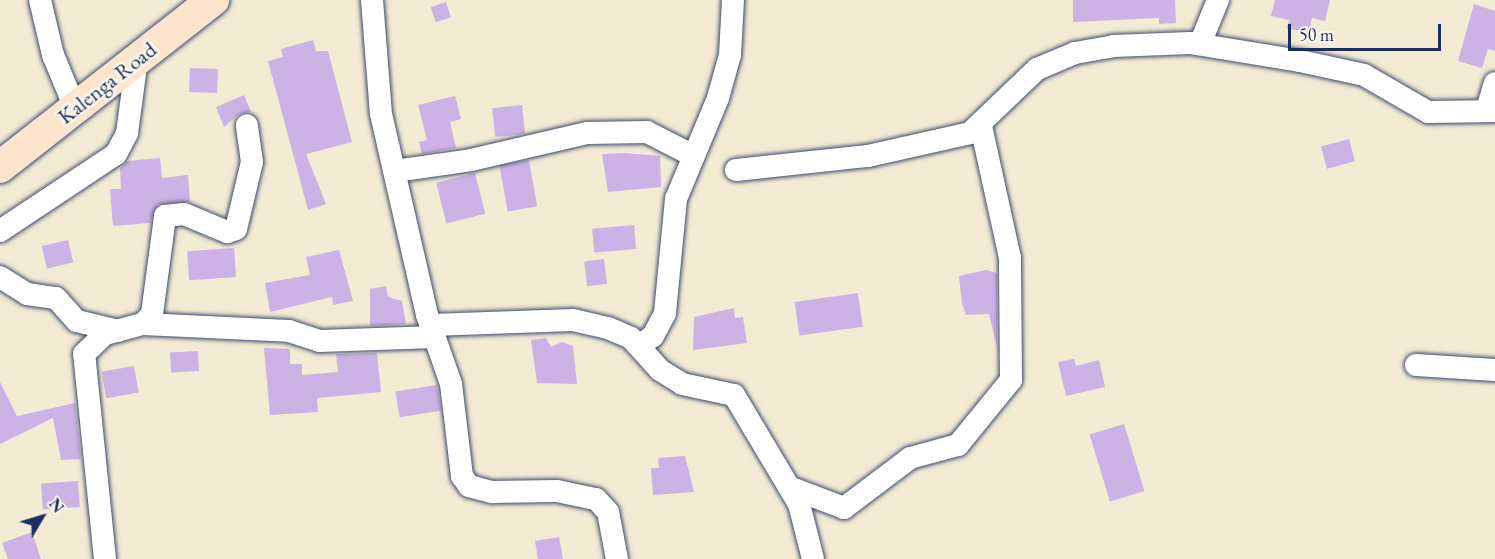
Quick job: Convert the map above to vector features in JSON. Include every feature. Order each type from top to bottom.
[{"type":"main road","name":"Kalenga Road","points":[[0,167],[137,60],[198,4]]},
{"type":"street","points":[[372,0],[381,114],[433,331],[451,384],[452,427],[465,482],[492,492],[556,491],[596,499],[608,512],[616,559]]},
{"type":"street","points":[[639,346],[653,336],[665,313],[676,199],[730,55],[733,0]]},
{"type":"street","points":[[1200,44],[1218,0]]},
{"type":"street","points":[[46,4],[53,55],[75,108]]},
{"type":"street","points":[[736,170],[868,156],[939,143],[981,126],[1016,84],[1055,59],[1113,46],[1200,44],[1364,75],[1428,112],[1491,110],[1495,83]]},
{"type":"street","points":[[0,231],[116,154],[127,133],[137,60]]},
{"type":"street","points":[[143,324],[159,294],[163,218],[184,214],[227,232],[238,226],[252,162],[247,125]]},
{"type":"street","points":[[789,487],[844,508],[910,458],[958,445],[1011,380],[1010,258],[981,126]]},
{"type":"street","points":[[395,171],[471,160],[586,133],[647,132],[692,155]]},
{"type":"street","points":[[0,277],[27,294],[56,298],[76,321],[118,331]]},
{"type":"street","points":[[105,559],[82,376],[86,348],[118,331],[143,324],[289,331],[319,341],[573,320],[608,328],[639,346],[660,370],[682,384],[741,401],[789,487],[813,559]]},
{"type":"street","points":[[1416,365],[1495,370]]},
{"type":"building","points":[[1073,0],[1175,0],[1176,23],[1159,24],[1159,18],[1073,22]]},
{"type":"building","points":[[1275,0],[1330,0],[1325,21],[1312,18],[1308,33],[1287,28],[1289,20],[1271,16]]},
{"type":"building","points":[[446,2],[451,17],[436,22],[431,7]]},
{"type":"building","points":[[1474,4],[1495,11],[1495,51],[1488,49],[1482,68],[1458,61]]},
{"type":"building","points":[[313,40],[316,51],[328,51],[352,142],[306,154],[326,204],[308,210],[268,61],[283,57],[281,49]]},
{"type":"building","points":[[190,68],[218,69],[217,93],[189,92]]},
{"type":"building","points":[[244,95],[251,112],[239,114],[224,127],[216,107]]},
{"type":"building","points":[[455,96],[461,119],[450,122],[456,148],[422,154],[419,142],[427,140],[418,105]]},
{"type":"building","points":[[522,105],[525,134],[495,137],[492,108]]},
{"type":"building","points":[[1349,139],[1355,161],[1327,169],[1321,147]]},
{"type":"building","points":[[602,154],[660,156],[661,187],[608,192]]},
{"type":"building","points":[[160,158],[162,178],[188,175],[190,202],[158,204],[150,223],[113,226],[110,189],[121,189],[120,168],[127,161]]},
{"type":"building","points":[[529,160],[537,206],[508,211],[499,165]]},
{"type":"building","points":[[475,173],[485,214],[446,223],[436,183]]},
{"type":"building","points":[[634,225],[636,249],[594,253],[592,229]]},
{"type":"building","points":[[68,240],[73,262],[47,268],[42,246]]},
{"type":"building","points":[[234,248],[236,277],[189,280],[187,251]]},
{"type":"building","points":[[339,250],[353,301],[333,305],[332,297],[270,312],[265,283],[310,275],[306,257]]},
{"type":"building","points":[[604,259],[607,284],[587,286],[584,261]]},
{"type":"building","points":[[986,270],[997,273],[997,347],[989,314],[966,315],[962,304],[959,276]]},
{"type":"building","points":[[386,286],[388,297],[402,301],[406,324],[370,326],[370,289]]},
{"type":"building","points":[[858,293],[863,327],[799,336],[795,302]]},
{"type":"building","points":[[734,308],[735,318],[743,317],[747,343],[693,350],[694,317]]},
{"type":"building","points":[[546,338],[551,347],[562,342],[573,346],[577,384],[537,383],[531,340]]},
{"type":"building","points":[[264,348],[290,349],[290,364],[302,364],[302,375],[338,372],[336,354],[377,353],[381,392],[317,398],[318,412],[270,415]]},
{"type":"building","points":[[198,351],[199,371],[171,372],[170,352]]},
{"type":"building","points":[[1074,359],[1076,366],[1099,360],[1105,387],[1066,396],[1058,362]]},
{"type":"building","points":[[134,366],[139,393],[106,398],[102,372]]},
{"type":"building","points":[[0,382],[17,416],[75,403],[81,459],[61,460],[53,418],[0,444]]},
{"type":"building","points":[[437,385],[441,411],[400,417],[396,392]]},
{"type":"building","points":[[1124,424],[1144,491],[1110,501],[1090,435]]},
{"type":"building","points":[[685,456],[694,492],[653,495],[651,468],[659,468],[658,458]]},
{"type":"building","points":[[78,481],[80,507],[43,510],[41,484]]},
{"type":"building","points":[[32,532],[41,559],[8,559],[2,543]]},
{"type":"building","points":[[559,537],[563,559],[538,559],[535,541]]}]
